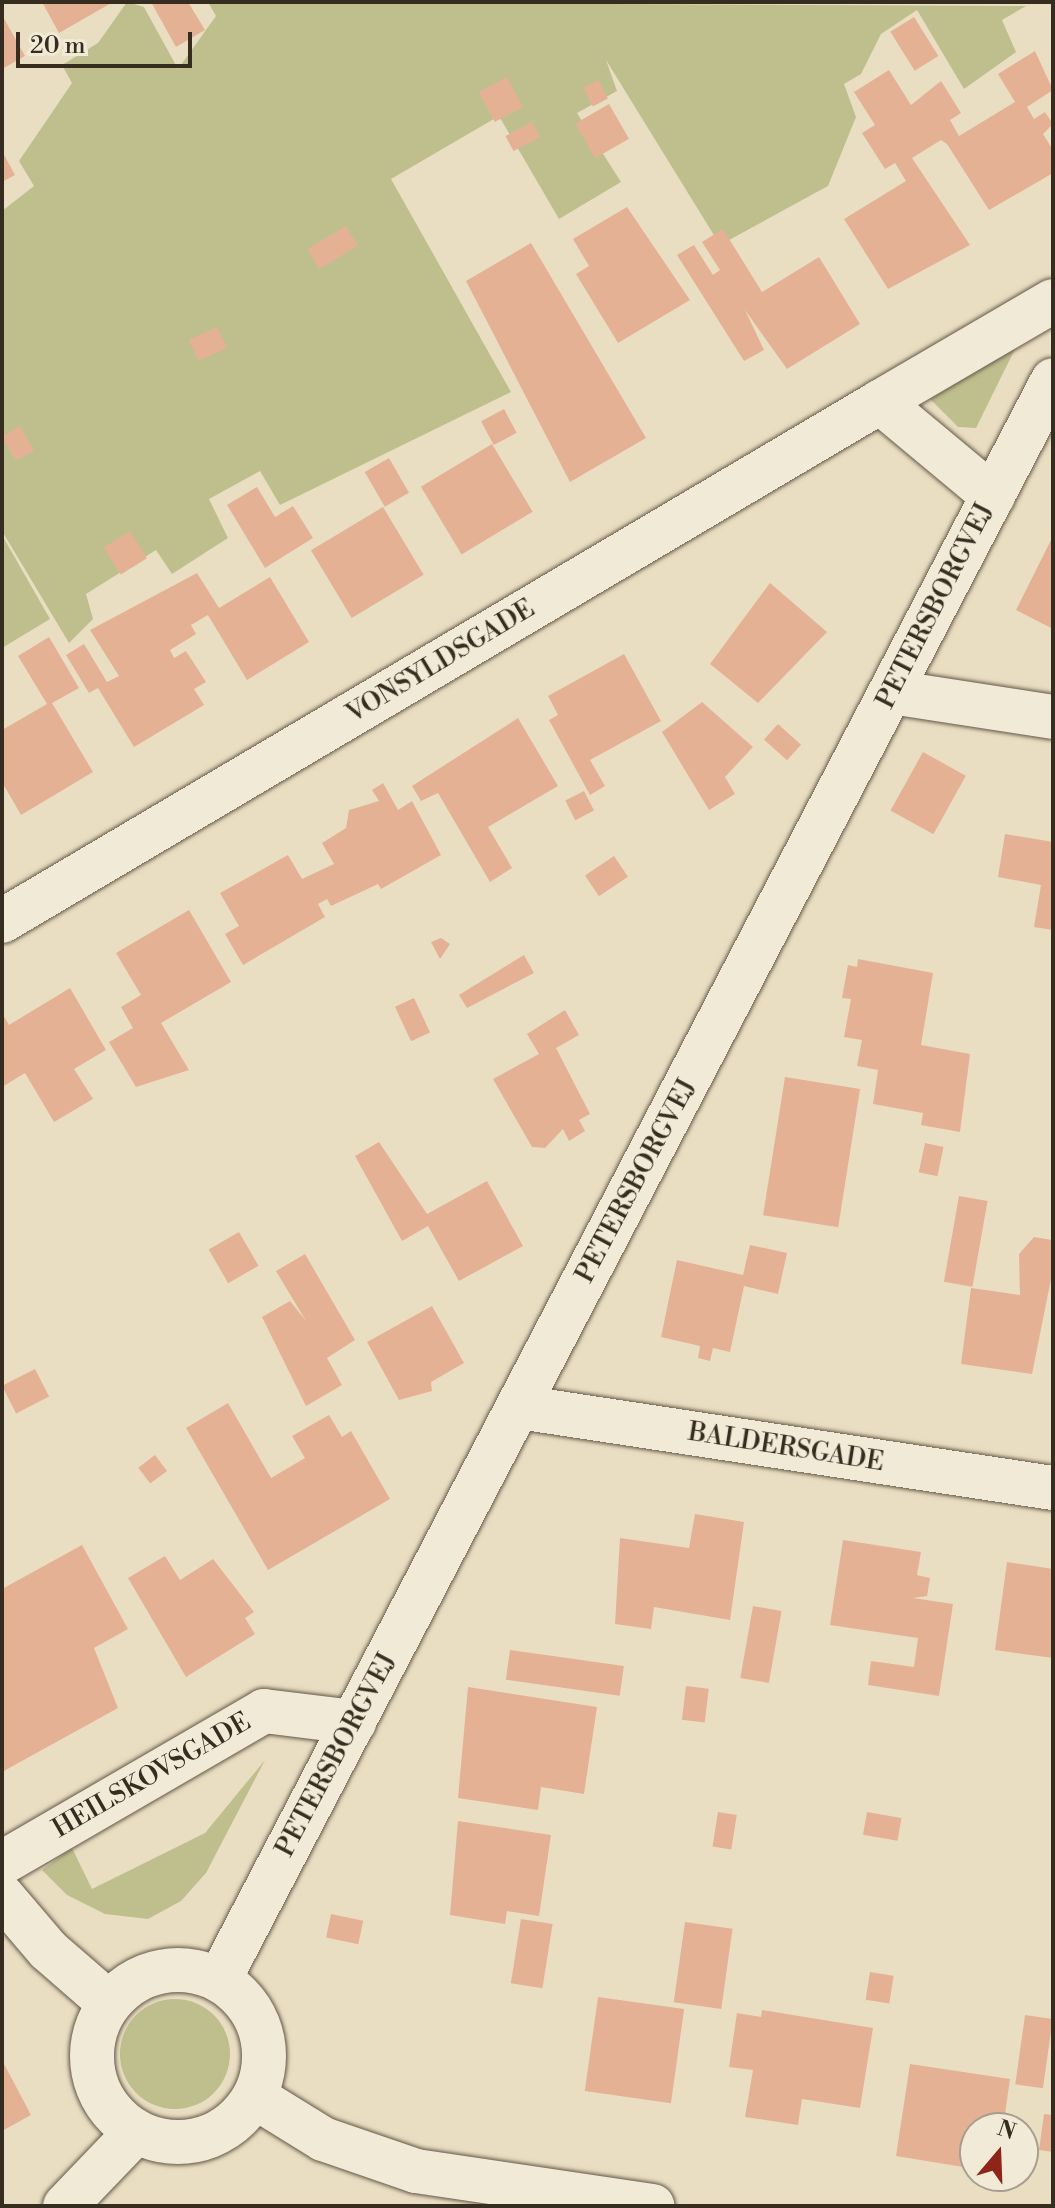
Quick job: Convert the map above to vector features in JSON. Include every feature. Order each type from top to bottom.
[{"type":"street","name":"VONSYLDSGADE","points":[[2,921],[1053,301]]},
{"type":"street","name":"PETERSBORGVEJ","points":[[219,1980],[1053,380]]},
{"type":"street","points":[[880,402],[993,496]]},
{"type":"street","points":[[892,692],[1053,717]]},
{"type":"street","name":"BALDERSGADE","points":[[519,1407],[1053,1488]]},
{"type":"street","name":"HEILSKOVSGADE","points":[[2,1863],[264,1711],[354,1722]]},
{"type":"street","points":[[2,1896],[48,1950],[109,2003]]},
{"type":"street","points":[[173,1969],[219,1980],[241,1997],[264,2044],[255,2097],[216,2134],[190,2142],[136,2132],[97,2089],[91,2059],[109,2003],[126,1985],[173,1969]]},
{"type":"street","points":[[255,2097],[323,2139],[416,2171],[652,2206]]},
{"type":"street","points":[[65,2206],[136,2132]]},
{"type":"green space","points":[[127,2],[144,7],[178,69],[216,16],[208,2],[1026,6],[1002,20],[1016,52],[964,89],[917,10],[881,34],[861,74],[844,84],[856,117],[828,186],[720,245],[606,60],[617,91],[577,113],[621,182],[559,219],[499,116],[391,179],[511,392],[280,505],[260,471],[209,499],[228,538],[172,574],[156,550],[86,594],[93,619],[69,643],[2,531],[2,211],[34,186],[19,161],[72,83],[62,65],[98,43]]},
{"type":"green space","points":[[1015,349],[976,428],[958,427],[930,399]]},
{"type":"green space","points":[[2,535],[50,619],[2,648]]},
{"type":"green space","points":[[265,1760],[206,1873],[181,1901],[148,1919],[105,1914],[67,1895],[42,1870],[72,1848],[92,1889],[205,1833]]},
{"type":"green space","points":[[175,1999],[196,2003],[214,2015],[226,2033],[230,2054],[226,2075],[214,2093],[196,2105],[175,2109],[154,2105],[136,2093],[124,2075],[120,2054],[124,2033],[136,2015],[154,2003]]},
{"type":"building","points":[[42,2],[113,2],[59,33]]},
{"type":"building","points":[[151,2],[188,2],[205,30],[176,47]]},
{"type":"building","points":[[2,15],[25,56],[2,69]]},
{"type":"building","points":[[914,17],[938,56],[915,71],[890,32]]},
{"type":"building","points":[[1035,51],[1053,90],[1027,107],[1034,119],[1045,112],[1053,124],[1043,134],[1053,150],[1053,173],[989,210],[947,144],[941,140],[912,158],[970,245],[888,289],[844,219],[906,181],[895,163],[885,169],[862,133],[875,125],[854,92],[889,70],[911,105],[941,81],[961,113],[950,120],[959,136],[1015,102],[998,74]]},
{"type":"building","points":[[507,77],[523,107],[495,122],[479,92]]},
{"type":"building","points":[[598,80],[608,99],[593,107],[583,88]]},
{"type":"building","points":[[609,104],[629,139],[595,158],[575,124]]},
{"type":"building","points":[[532,122],[540,137],[513,151],[506,136]]},
{"type":"building","points":[[2,151],[15,175],[2,182]]},
{"type":"building","points":[[627,207],[690,300],[618,343],[576,274],[589,266],[573,239]]},
{"type":"building","points":[[346,226],[358,246],[319,269],[307,249]]},
{"type":"building","points":[[723,229],[762,292],[819,257],[860,324],[787,369],[745,310],[764,350],[744,361],[677,255],[694,245],[713,275],[720,270],[702,242]]},
{"type":"building","points":[[531,243],[646,438],[570,482],[466,281]]},
{"type":"building","points":[[217,327],[227,348],[199,361],[189,340]]},
{"type":"building","points":[[504,409],[517,433],[494,445],[481,421]]},
{"type":"building","points":[[20,426],[34,450],[16,461],[2,436]]},
{"type":"building","points":[[492,444],[533,512],[462,554],[421,487]]},
{"type":"building","points":[[389,458],[409,493],[385,507],[365,472]]},
{"type":"building","points":[[257,487],[275,517],[293,506],[313,538],[265,568],[227,505]]},
{"type":"building","points":[[383,507],[424,575],[352,618],[311,550]]},
{"type":"building","points":[[130,531],[147,558],[121,575],[104,547]]},
{"type":"building","points":[[1053,536],[1053,629],[1016,610]]},
{"type":"building","points":[[197,573],[219,608],[270,577],[309,642],[247,680],[208,615],[191,625],[196,634],[170,650],[174,658],[186,651],[206,682],[194,689],[204,705],[134,747],[98,688],[89,693],[66,655],[84,644],[107,682],[119,676],[90,630]]},
{"type":"building","points":[[770,583],[827,632],[758,703],[710,664]]},
{"type":"building","points":[[49,637],[79,688],[52,703],[93,772],[21,815],[2,782],[2,730],[47,704],[18,656]]},
{"type":"building","points":[[624,654],[661,721],[590,760],[605,786],[590,795],[549,720],[558,715],[548,696]]},
{"type":"building","points":[[702,702],[753,747],[725,777],[735,794],[709,810],[662,732]]},
{"type":"building","points":[[518,718],[558,786],[488,827],[512,868],[490,882],[438,793],[421,801],[412,786]]},
{"type":"building","points":[[778,724],[801,745],[787,760],[764,740]]},
{"type":"building","points":[[923,752],[966,776],[933,834],[891,811]]},
{"type":"building","points":[[383,783],[398,810],[412,801],[441,855],[381,889],[378,884],[331,906],[327,899],[318,904],[325,917],[243,965],[225,934],[239,926],[220,893],[288,855],[302,879],[334,864],[322,843],[346,828],[349,810],[379,801],[372,790]]},
{"type":"building","points":[[584,791],[594,811],[575,820],[565,801]]},
{"type":"building","points":[[1005,834],[1053,842],[1053,930],[1034,927],[1041,885],[998,877]]},
{"type":"building","points":[[614,856],[628,877],[599,896],[585,876]]},
{"type":"building","points":[[189,910],[231,982],[161,1023],[189,1070],[136,1087],[109,1042],[133,1028],[121,1007],[141,995],[116,953]]},
{"type":"building","points":[[441,938],[450,944],[440,959],[431,942]]},
{"type":"building","points":[[524,955],[534,973],[467,1008],[459,995]]},
{"type":"building","points":[[858,959],[933,973],[921,1045],[970,1054],[960,1132],[921,1125],[923,1113],[873,1104],[878,1070],[857,1066],[862,1040],[844,1037],[851,999],[842,998],[848,965],[857,967]]},
{"type":"building","points":[[70,988],[106,1050],[74,1069],[93,1099],[54,1122],[25,1073],[2,1087],[2,1013],[9,1025]]},
{"type":"building","points":[[414,998],[430,1032],[411,1041],[395,1007]]},
{"type":"building","points":[[565,1010],[579,1035],[556,1048],[590,1114],[579,1120],[585,1131],[569,1141],[563,1129],[545,1148],[532,1147],[493,1079],[539,1054],[527,1034]]},
{"type":"building","points":[[785,1077],[860,1089],[838,1227],[763,1215]]},
{"type":"building","points":[[379,1142],[427,1214],[487,1181],[523,1246],[459,1281],[428,1226],[402,1241],[355,1156]]},
{"type":"building","points":[[925,1143],[944,1147],[937,1176],[919,1172]]},
{"type":"building","points":[[959,1196],[988,1201],[972,1287],[944,1282]]},
{"type":"building","points":[[239,1232],[258,1266],[228,1283],[209,1250]]},
{"type":"building","points":[[1034,1237],[1052,1240],[1053,1269],[1032,1374],[961,1364],[971,1288],[1020,1295],[1019,1254]]},
{"type":"building","points":[[750,1245],[787,1253],[778,1294],[744,1286],[730,1352],[713,1348],[710,1361],[698,1358],[700,1346],[661,1337],[677,1260],[743,1275]]},
{"type":"building","points":[[305,1254],[355,1340],[327,1358],[342,1385],[306,1406],[262,1317],[290,1301],[306,1321],[276,1271]]},
{"type":"building","points":[[432,1306],[464,1363],[431,1382],[432,1391],[399,1400],[367,1342]]},
{"type":"building","points":[[35,1369],[49,1397],[16,1413],[2,1386]]},
{"type":"building","points":[[228,1403],[271,1478],[305,1458],[292,1436],[329,1415],[342,1437],[351,1431],[390,1499],[268,1570],[186,1428]]},
{"type":"building","points":[[155,1455],[167,1471],[150,1484],[138,1468]]},
{"type":"building","points":[[695,1514],[744,1522],[730,1620],[654,1607],[651,1629],[615,1624],[620,1538],[689,1548]]},
{"type":"building","points":[[843,1540],[921,1552],[917,1575],[930,1578],[927,1596],[913,1598],[953,1604],[939,1696],[868,1685],[871,1661],[914,1667],[918,1638],[830,1625]]},
{"type":"building","points":[[82,1545],[128,1629],[94,1648],[118,1708],[2,1772],[2,1589]]},
{"type":"building","points":[[165,1556],[180,1580],[213,1559],[254,1612],[245,1618],[255,1634],[186,1677],[128,1578]]},
{"type":"building","points":[[1007,1562],[1053,1569],[1053,1658],[995,1650]]},
{"type":"building","points":[[753,1606],[782,1611],[769,1683],[740,1678]]},
{"type":"building","points":[[510,1650],[624,1666],[620,1696],[506,1680]]},
{"type":"building","points":[[686,1686],[709,1689],[705,1723],[682,1720]]},
{"type":"building","points":[[468,1687],[597,1707],[584,1794],[541,1787],[538,1810],[458,1798]]},
{"type":"building","points":[[718,1812],[737,1815],[731,1850],[713,1847]]},
{"type":"building","points":[[867,1812],[901,1818],[897,1841],[863,1835]]},
{"type":"building","points":[[458,1821],[551,1835],[539,1916],[507,1911],[505,1924],[450,1915]]},
{"type":"building","points":[[331,1914],[363,1921],[358,1944],[326,1937]]},
{"type":"building","points":[[521,1919],[553,1924],[542,1988],[511,1983]]},
{"type":"building","points":[[685,1922],[733,1929],[721,2009],[674,2002]]},
{"type":"building","points":[[870,1972],[894,1976],[889,2003],[866,2000]]},
{"type":"building","points":[[598,1997],[684,2009],[671,2103],[585,2091]]},
{"type":"building","points":[[762,2010],[873,2028],[860,2108],[802,2099],[798,2125],[745,2117],[753,2070],[729,2067],[737,2013],[761,2017]]},
{"type":"building","points":[[1025,2015],[1053,2019],[1043,2088],[1015,2084]]},
{"type":"building","points":[[2,2060],[31,2115],[2,2131]]},
{"type":"building","points":[[910,2064],[1010,2079],[1005,2112],[959,2112],[959,2166],[896,2156]]},
{"type":"building","points":[[1044,2114],[1053,2115],[1053,2152],[1039,2150]]}]
